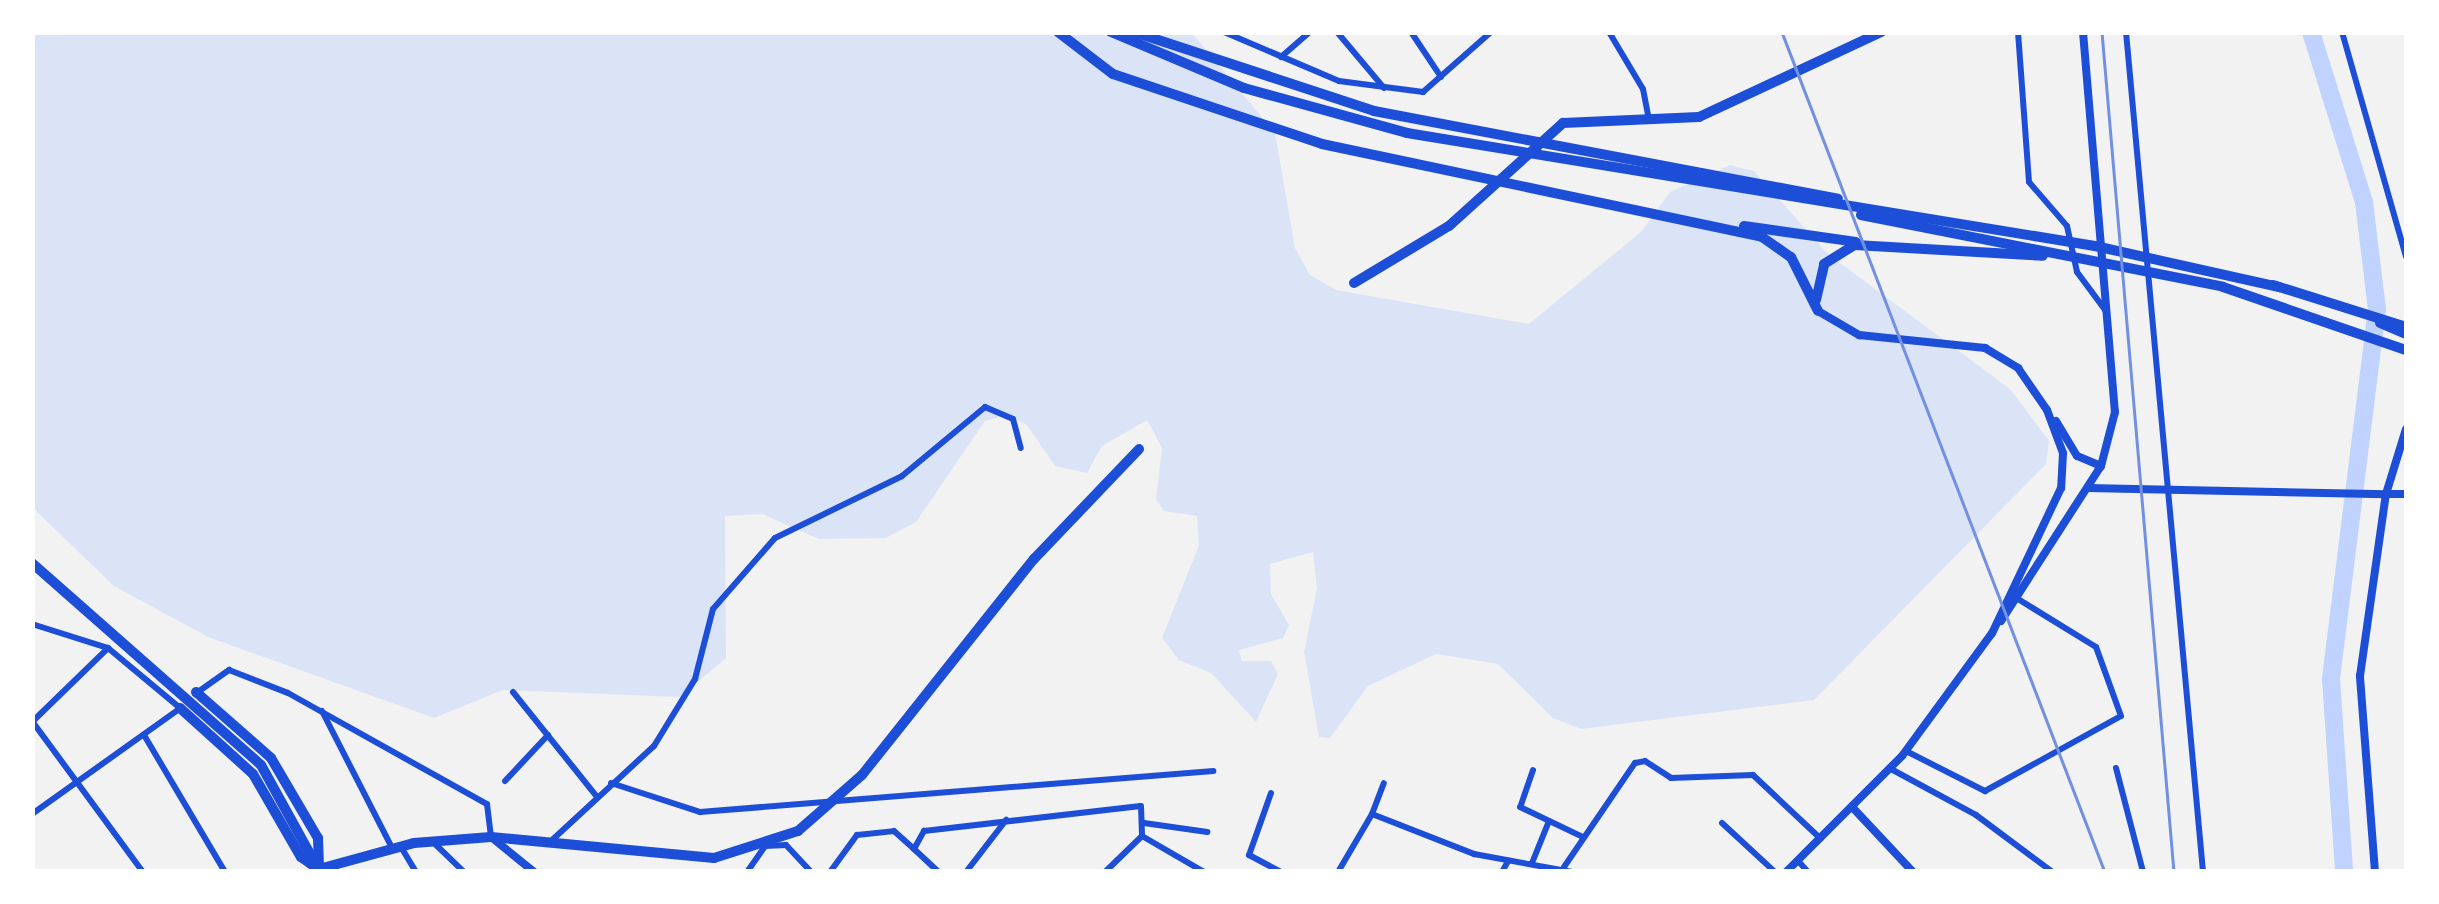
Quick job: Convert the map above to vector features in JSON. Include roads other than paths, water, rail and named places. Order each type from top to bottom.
[{"type":"highway","points":[[1058,32],[1093,64],[1253,124],[1434,169],[1503,180],[1772,241],[1792,258],[1818,311]]},
{"type":"highway","points":[[1111,32],[1350,120],[1676,180],[2060,240],[2273,286],[2406,331]]},
{"type":"highway","points":[[1134,32],[1302,92],[1465,126],[1661,159],[1912,216]]},
{"type":"highway","points":[[1354,283],[1419,248],[1503,180],[1542,138],[1589,116],[1649,120],[1716,112],[1881,32]]},
{"type":"highway","points":[[1754,192],[2057,255]]},
{"type":"highway","points":[[1670,216],[1866,244],[2090,259],[2267,299],[2406,350]]},
{"type":"highway","points":[[1818,311],[1824,264],[1866,244]]},
{"type":"highway","points":[[317,871],[396,847],[492,838],[551,841],[618,852],[737,854],[815,819],[862,776],[1139,448]]},
{"type":"highway","points":[[32,563],[83,606],[112,643],[261,765],[317,871]]},
{"type":"highway","points":[[195,693],[271,758],[318,838],[317,871]]},
{"type":"highway","points":[[182,706],[254,774],[301,858],[317,871]]},
{"type":"street","points":[[1224,32],[1281,57],[1384,88],[1423,92],[1491,32]]},
{"type":"street","points":[[1281,57],[1310,32]]},
{"type":"street","points":[[1336,32],[1384,88]]},
{"type":"street","points":[[1410,32],[1440,77]]},
{"type":"street","points":[[1608,32],[1644,89],[1649,120]]},
{"type":"street","points":[[2018,32],[2028,182],[2067,226],[2077,272],[2110,316]]},
{"type":"street","points":[[1786,872],[1854,810],[1906,751],[2018,598],[2101,466],[2115,421],[2110,316],[2083,32]]},
{"type":"street","points":[[2126,32],[2163,484],[2203,872]]},
{"type":"street","points":[[2342,32],[2406,256]]},
{"type":"street","points":[[1818,311],[1859,335],[1985,348],[2018,368],[2074,453],[2101,466]]},
{"type":"street","points":[[551,841],[682,708],[714,609],[775,538],[902,476],[985,407],[1014,420],[1021,448]]},
{"type":"street","points":[[1992,633],[2058,503],[2064,464],[2047,410]]},
{"type":"street","points":[[2375,872],[2360,676],[2386,494],[2406,429]]},
{"type":"street","points":[[2088,488],[2163,484],[2406,494]]},
{"type":"street","points":[[1906,751],[1985,791],[2122,716],[2096,647],[2018,598]]},
{"type":"street","points":[[32,624],[112,643],[182,706],[34,811]]},
{"type":"street","points":[[112,643],[33,722],[143,872]]},
{"type":"street","points":[[195,693],[234,670],[321,710],[487,804],[492,838],[534,872]]},
{"type":"street","points":[[513,692],[597,796]]},
{"type":"street","points":[[321,710],[396,847],[416,872]]},
{"type":"street","points":[[144,734],[224,872]]},
{"type":"street","points":[[505,780],[548,736]]},
{"type":"street","points":[[1372,814],[1508,861],[1568,869],[1584,837],[1635,763],[1645,761],[1671,778],[1752,775],[1822,840]]},
{"type":"street","points":[[2116,768],[2143,872]]},
{"type":"street","points":[[1891,769],[1976,815],[2051,871]]},
{"type":"street","points":[[612,783],[700,812],[1213,770]]},
{"type":"street","points":[[1533,770],[1520,807],[1584,837]]},
{"type":"street","points":[[1338,872],[1372,814],[1384,784]]},
{"type":"street","points":[[1271,793],[1249,854],[1281,872]]},
{"type":"street","points":[[914,849],[924,831],[1006,818],[1141,806],[1142,836],[1104,872]]},
{"type":"street","points":[[1854,810],[1914,872]]},
{"type":"street","points":[[966,872],[1006,818]]},
{"type":"street","points":[[1532,863],[1549,821]]},
{"type":"street","points":[[1144,823],[1206,832]]},
{"type":"street","points":[[1722,823],[1775,872]]},
{"type":"street","points":[[830,872],[857,836],[894,830],[896,842],[914,849],[939,872]]},
{"type":"street","points":[[1142,836],[1204,872]]},
{"type":"street","points":[[432,841],[464,872]]},
{"type":"street","points":[[747,872],[766,846],[786,844],[811,872]]},
{"type":"street","points":[[1502,872],[1508,861]]},
{"type":"street","points":[[1800,863],[1808,872]]},
{"type":"waterway","points":[[2311,32],[2364,202],[2377,309],[2331,679],[2344,872]]},
{"type":"railway","points":[[1782,32],[2105,872]]},
{"type":"railway","points":[[2102,32],[2174,872]]}]
